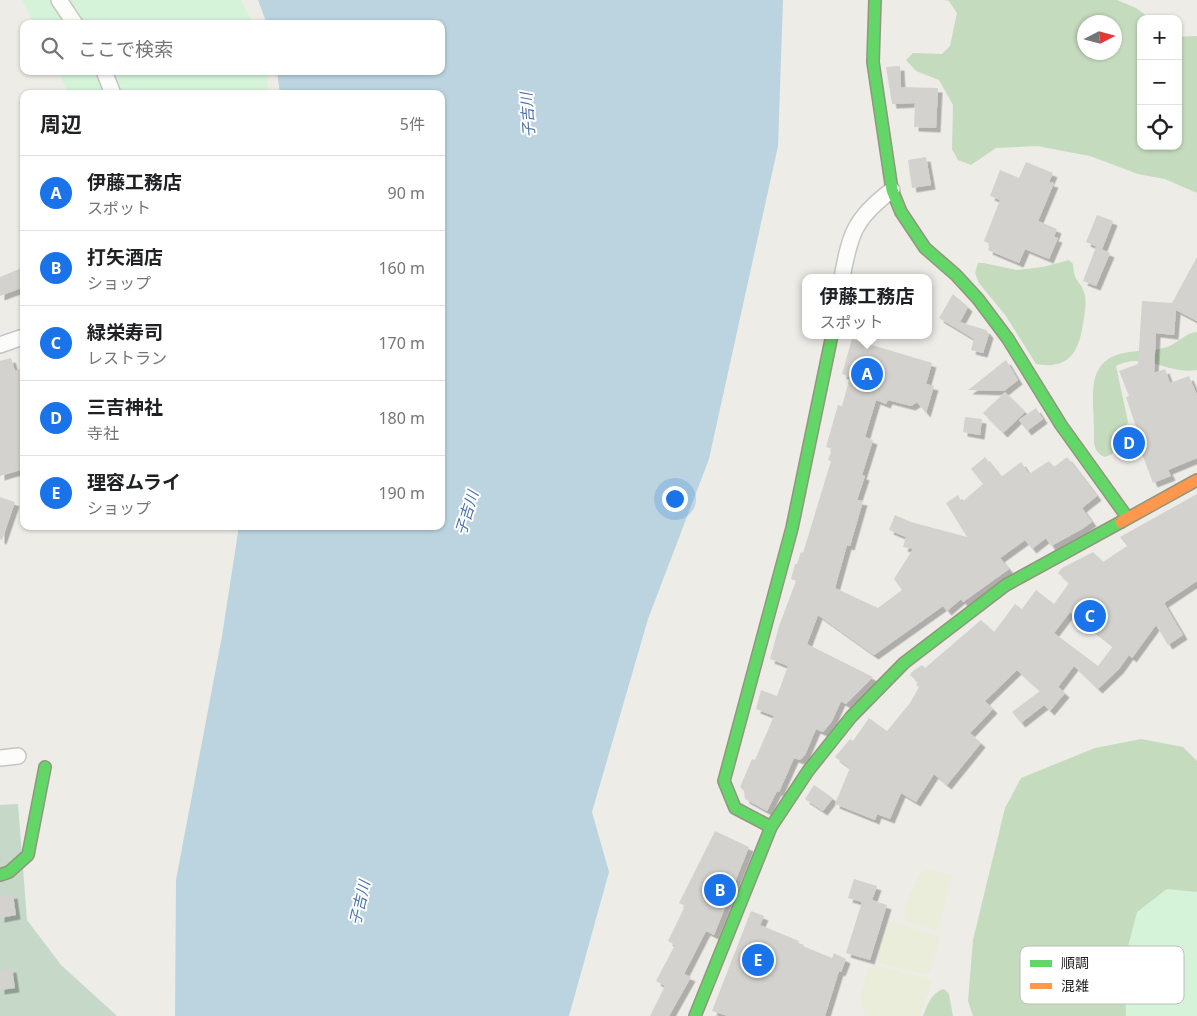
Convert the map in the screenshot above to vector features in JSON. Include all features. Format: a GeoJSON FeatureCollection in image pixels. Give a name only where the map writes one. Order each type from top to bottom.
{"type":"FeatureCollection","features":[{"type":"Feature","properties":{"kind":"street"},"geometry":{"type":"LineString","coordinates":[[59,0],[72,20]]}},
{"type":"Feature","properties":{"kind":"street"},"geometry":{"type":"LineString","coordinates":[[875,0],[873,62],[892,190],[911,229],[924,248],[956,275],[1008,339],[1061,425],[1127,517]]}},
{"type":"Feature","properties":{"kind":"street"},"geometry":{"type":"LineString","coordinates":[[106,75],[111,90]]}},
{"type":"Feature","properties":{"kind":"street"},"geometry":{"type":"LineString","coordinates":[[843,274],[850,242],[857,223],[870,207],[892,190]]}},
{"type":"Feature","properties":{"kind":"street"},"geometry":{"type":"LineString","coordinates":[[0,345],[20,338]]}},
{"type":"Feature","properties":{"kind":"street"},"geometry":{"type":"LineString","coordinates":[[771,826],[735,808],[724,781],[792,528],[831,339]]}},
{"type":"Feature","properties":{"kind":"street"},"geometry":{"type":"LineString","coordinates":[[695,1016],[771,826],[808,771],[851,717],[904,663],[1006,585],[1197,480]]}},
{"type":"Feature","properties":{"kind":"street"},"geometry":{"type":"LineString","coordinates":[[0,758],[18,756]]}},
{"type":"Feature","properties":{"kind":"street"},"geometry":{"type":"LineString","coordinates":[[0,875],[9,872],[28,855],[44,767]]}},
{"type":"Feature","properties":{"kind":"green space"},"geometry":{"type":"Polygon","coordinates":[[[22,0],[241,0],[251,20],[32,20],[22,0]]]}},
{"type":"Feature","properties":{"kind":"green space"},"geometry":{"type":"Polygon","coordinates":[[[945,0],[1117,0],[1136,8],[1146,15],[1137,15],[1137,150],[1182,150],[1182,37],[1197,36],[1197,193],[1165,179],[1138,174],[1090,156],[1037,146],[996,148],[971,165],[958,160],[952,149],[953,105],[939,80],[916,71],[906,60],[913,53],[942,54],[950,46],[957,13],[949,1],[945,0]]]}},
{"type":"Feature","properties":{"kind":"green space"},"geometry":{"type":"Polygon","coordinates":[[[60,75],[267,75],[268,90],[67,90],[60,75]]]}},
{"type":"Feature","properties":{"kind":"green space"},"geometry":{"type":"Polygon","coordinates":[[[1069,260],[1073,264],[1076,278],[1085,295],[1084,315],[1079,342],[1070,357],[1064,361],[1057,364],[1036,364],[1006,316],[979,283],[975,273],[978,263],[1017,270],[1043,267],[1069,260]]]}},
{"type":"Feature","properties":{"kind":"green space"},"geometry":{"type":"Polygon","coordinates":[[[1197,332],[1197,370],[1187,371],[1136,361],[1116,366],[1128,422],[1112,454],[1105,457],[1101,455],[1096,449],[1094,441],[1093,391],[1098,370],[1105,362],[1115,356],[1129,352],[1167,347],[1189,334],[1197,332]]]}},
{"type":"Feature","properties":{"kind":"green space"},"geometry":{"type":"Polygon","coordinates":[[[1141,739],[1183,747],[1197,761],[1197,1016],[973,1016],[968,1001],[973,940],[1005,808],[1021,778],[1095,748],[1141,739]]]}},
{"type":"Feature","properties":{"kind":"green space"},"geometry":{"type":"Polygon","coordinates":[[[18,804],[27,920],[61,965],[117,1016],[0,1016],[0,805],[18,804]]]}},
{"type":"Feature","properties":{"kind":"green space"},"geometry":{"type":"Polygon","coordinates":[[[929,869],[952,876],[938,929],[934,930],[907,922],[904,916],[905,906],[921,872],[929,869]]]}},
{"type":"Feature","properties":{"kind":"green space"},"geometry":{"type":"Polygon","coordinates":[[[1167,889],[1197,892],[1197,1016],[1126,1016],[1126,1004],[1184,1004],[1184,946],[1128,946],[1137,912],[1167,889]]]}},
{"type":"Feature","properties":{"kind":"green space"},"geometry":{"type":"Polygon","coordinates":[[[891,921],[940,937],[929,973],[925,974],[877,963],[888,923],[891,921]]]}},
{"type":"Feature","properties":{"kind":"green space"},"geometry":{"type":"Polygon","coordinates":[[[873,965],[933,979],[920,1016],[866,1016],[860,999],[868,968],[873,965]]]}},
{"type":"Feature","properties":{"kind":"green space"},"geometry":{"type":"Polygon","coordinates":[[[944,989],[949,994],[953,1016],[923,1016],[933,996],[944,989]]]}},
{"type":"Feature","properties":{"kind":"water","name":"子吉川"},"geometry":{"type":"Polygon","coordinates":[[[258,0],[783,0],[778,146],[709,459],[648,619],[592,812],[609,872],[569,1016],[175,1016],[176,880],[222,636],[238,530],[445,530],[445,90],[279,90],[278,75],[445,75],[445,20],[266,20],[258,0]]]}},
{"type":"Feature","properties":{"kind":"building"},"geometry":{"type":"Polygon","coordinates":[[[900,66],[901,87],[938,88],[936,128],[914,127],[915,103],[892,104],[886,67],[900,66]]]}},
{"type":"Feature","properties":{"kind":"building"},"geometry":{"type":"Polygon","coordinates":[[[926,157],[931,185],[912,188],[908,160],[926,157]]]}},
{"type":"Feature","properties":{"kind":"building"},"geometry":{"type":"Polygon","coordinates":[[[1026,162],[1053,173],[1049,182],[1054,183],[1038,221],[1057,229],[1054,237],[1058,238],[1049,259],[1025,249],[1019,263],[988,250],[990,244],[984,241],[1000,200],[990,196],[1000,170],[1019,178],[1026,162]]]}},
{"type":"Feature","properties":{"kind":"building"},"geometry":{"type":"Polygon","coordinates":[[[1097,215],[1113,221],[1102,249],[1086,242],[1097,215]]]}},
{"type":"Feature","properties":{"kind":"building"},"geometry":{"type":"Polygon","coordinates":[[[1096,247],[1110,253],[1096,286],[1083,281],[1096,247]]]}},
{"type":"Feature","properties":{"kind":"building"},"geometry":{"type":"Polygon","coordinates":[[[1197,257],[1197,321],[1176,310],[1174,335],[1156,333],[1154,373],[1165,369],[1170,383],[1189,376],[1197,395],[1197,458],[1168,470],[1171,476],[1153,483],[1141,451],[1126,452],[1126,434],[1138,433],[1126,397],[1129,396],[1119,371],[1138,364],[1142,301],[1172,303],[1197,257]]]}},
{"type":"Feature","properties":{"kind":"building"},"geometry":{"type":"Polygon","coordinates":[[[20,269],[20,288],[0,296],[0,277],[20,269]]]}},
{"type":"Feature","properties":{"kind":"building"},"geometry":{"type":"Polygon","coordinates":[[[953,294],[968,307],[960,322],[986,330],[989,334],[983,353],[971,350],[974,339],[939,318],[953,294]]]}},
{"type":"Feature","properties":{"kind":"building"},"geometry":{"type":"Polygon","coordinates":[[[852,339],[932,363],[926,384],[934,386],[926,413],[917,402],[911,406],[888,400],[886,404],[876,400],[865,437],[873,440],[862,475],[865,476],[857,500],[863,501],[850,546],[847,545],[835,588],[878,608],[902,590],[894,579],[913,549],[903,547],[906,537],[889,530],[895,515],[911,522],[967,537],[946,503],[958,495],[962,502],[983,484],[971,469],[985,457],[1001,477],[1021,462],[1029,474],[1049,461],[1054,467],[1067,457],[1097,496],[1082,508],[1092,522],[1051,546],[1046,538],[1032,549],[1025,540],[1000,558],[1009,569],[963,602],[961,599],[947,611],[943,606],[874,655],[818,615],[807,644],[873,677],[846,704],[841,701],[832,721],[823,732],[816,729],[805,755],[800,760],[794,758],[779,792],[777,791],[767,811],[745,799],[744,791],[740,787],[752,759],[755,760],[774,716],[756,709],[761,690],[777,696],[788,666],[770,659],[779,626],[796,581],[791,579],[795,564],[797,564],[801,552],[803,553],[831,461],[828,460],[832,449],[826,447],[838,405],[842,406],[850,377],[842,374],[852,339]]]}},
{"type":"Feature","properties":{"kind":"building"},"geometry":{"type":"Polygon","coordinates":[[[11,358],[15,371],[20,369],[20,470],[0,476],[0,361],[11,358]]]}},
{"type":"Feature","properties":{"kind":"building"},"geometry":{"type":"Polygon","coordinates":[[[1006,360],[1018,380],[1004,391],[968,390],[1006,360]]]}},
{"type":"Feature","properties":{"kind":"building"},"geometry":{"type":"Polygon","coordinates":[[[1005,392],[1025,412],[1003,433],[983,413],[1005,392]]]}},
{"type":"Feature","properties":{"kind":"building"},"geometry":{"type":"Polygon","coordinates":[[[1036,408],[1043,419],[1027,431],[1019,420],[1036,408]]]}},
{"type":"Feature","properties":{"kind":"building"},"geometry":{"type":"Polygon","coordinates":[[[965,417],[982,419],[980,435],[963,432],[965,417]]]}},
{"type":"Feature","properties":{"kind":"building"},"geometry":{"type":"Polygon","coordinates":[[[1197,494],[1197,581],[1164,603],[1183,635],[1168,645],[1156,625],[1132,658],[1129,655],[1119,669],[1098,689],[1074,666],[1058,687],[1065,693],[1050,711],[1044,705],[1021,723],[1012,712],[1040,691],[1017,670],[985,701],[993,709],[970,733],[981,743],[947,785],[934,774],[916,802],[901,793],[890,819],[877,814],[875,820],[835,804],[850,768],[835,757],[850,739],[853,741],[869,718],[887,731],[910,703],[919,687],[916,685],[918,682],[910,675],[912,672],[922,665],[925,668],[981,620],[994,632],[1015,604],[1022,609],[1036,590],[1054,604],[1069,583],[1058,573],[1062,568],[1093,552],[1103,562],[1127,546],[1120,537],[1197,494]],[[1070,612],[1054,633],[1098,666],[1113,646],[1070,612]]]}},
{"type":"Feature","properties":{"kind":"building"},"geometry":{"type":"Polygon","coordinates":[[[0,497],[15,502],[2,540],[0,539],[0,497]]]}},
{"type":"Feature","properties":{"kind":"building"},"geometry":{"type":"Polygon","coordinates":[[[814,785],[833,798],[823,811],[805,799],[814,785]]]}},
{"type":"Feature","properties":{"kind":"building"},"geometry":{"type":"Polygon","coordinates":[[[715,831],[749,847],[714,935],[706,931],[684,974],[691,977],[669,1016],[650,1016],[665,986],[656,981],[675,945],[668,941],[685,906],[679,903],[715,831]]]}},
{"type":"Feature","properties":{"kind":"building"},"geometry":{"type":"Polygon","coordinates":[[[854,879],[877,886],[872,900],[887,905],[870,960],[846,953],[862,902],[848,898],[854,879]]]}},
{"type":"Feature","properties":{"kind":"building"},"geometry":{"type":"Polygon","coordinates":[[[13,894],[16,915],[0,918],[0,896],[13,894]]]}},
{"type":"Feature","properties":{"kind":"building"},"geometry":{"type":"Polygon","coordinates":[[[751,911],[764,916],[760,925],[799,941],[798,944],[832,958],[834,953],[846,959],[841,972],[839,971],[825,1016],[728,1016],[712,1011],[751,911]]]}},
{"type":"Feature","properties":{"kind":"building"},"geometry":{"type":"Polygon","coordinates":[[[12,968],[15,988],[0,990],[0,970],[12,968]]]}},
{"type":"Feature","properties":{"kind":"traffic: fast"},"geometry":{"type":"LineString","coordinates":[[875,0],[873,62],[892,190],[901,212],[925,248],[956,275],[978,299],[1008,339],[1061,425],[1127,517]]}},
{"type":"Feature","properties":{"kind":"traffic: fast"},"geometry":{"type":"LineString","coordinates":[[771,827],[735,808],[724,781],[792,528],[831,339]]}},
{"type":"Feature","properties":{"kind":"traffic: fast"},"geometry":{"type":"LineString","coordinates":[[695,1016],[771,827],[808,771],[851,717],[904,663],[1006,585],[1121,522]]}},
{"type":"Feature","properties":{"kind":"traffic: fast"},"geometry":{"type":"LineString","coordinates":[[0,875],[9,872],[28,855],[45,767]]}},
{"type":"Feature","properties":{"kind":"traffic: slow"},"geometry":{"type":"LineString","coordinates":[[1121,522],[1197,480]]}},
{"type":"Feature","properties":{"kind":"place","name":"伊藤工務店"},"geometry":{"type":"Point","coordinates":[867,374]}},
{"type":"Feature","properties":{"kind":"place","name":"三吉神社"},"geometry":{"type":"Point","coordinates":[1129,443]}},
{"type":"Feature","properties":{"kind":"place","name":"緑栄寿司"},"geometry":{"type":"Point","coordinates":[1090,616]}},
{"type":"Feature","properties":{"kind":"place","name":"打矢酒店"},"geometry":{"type":"Point","coordinates":[720,890]}},
{"type":"Feature","properties":{"kind":"place","name":"理容ムライ"},"geometry":{"type":"Point","coordinates":[758,960]}}]}
